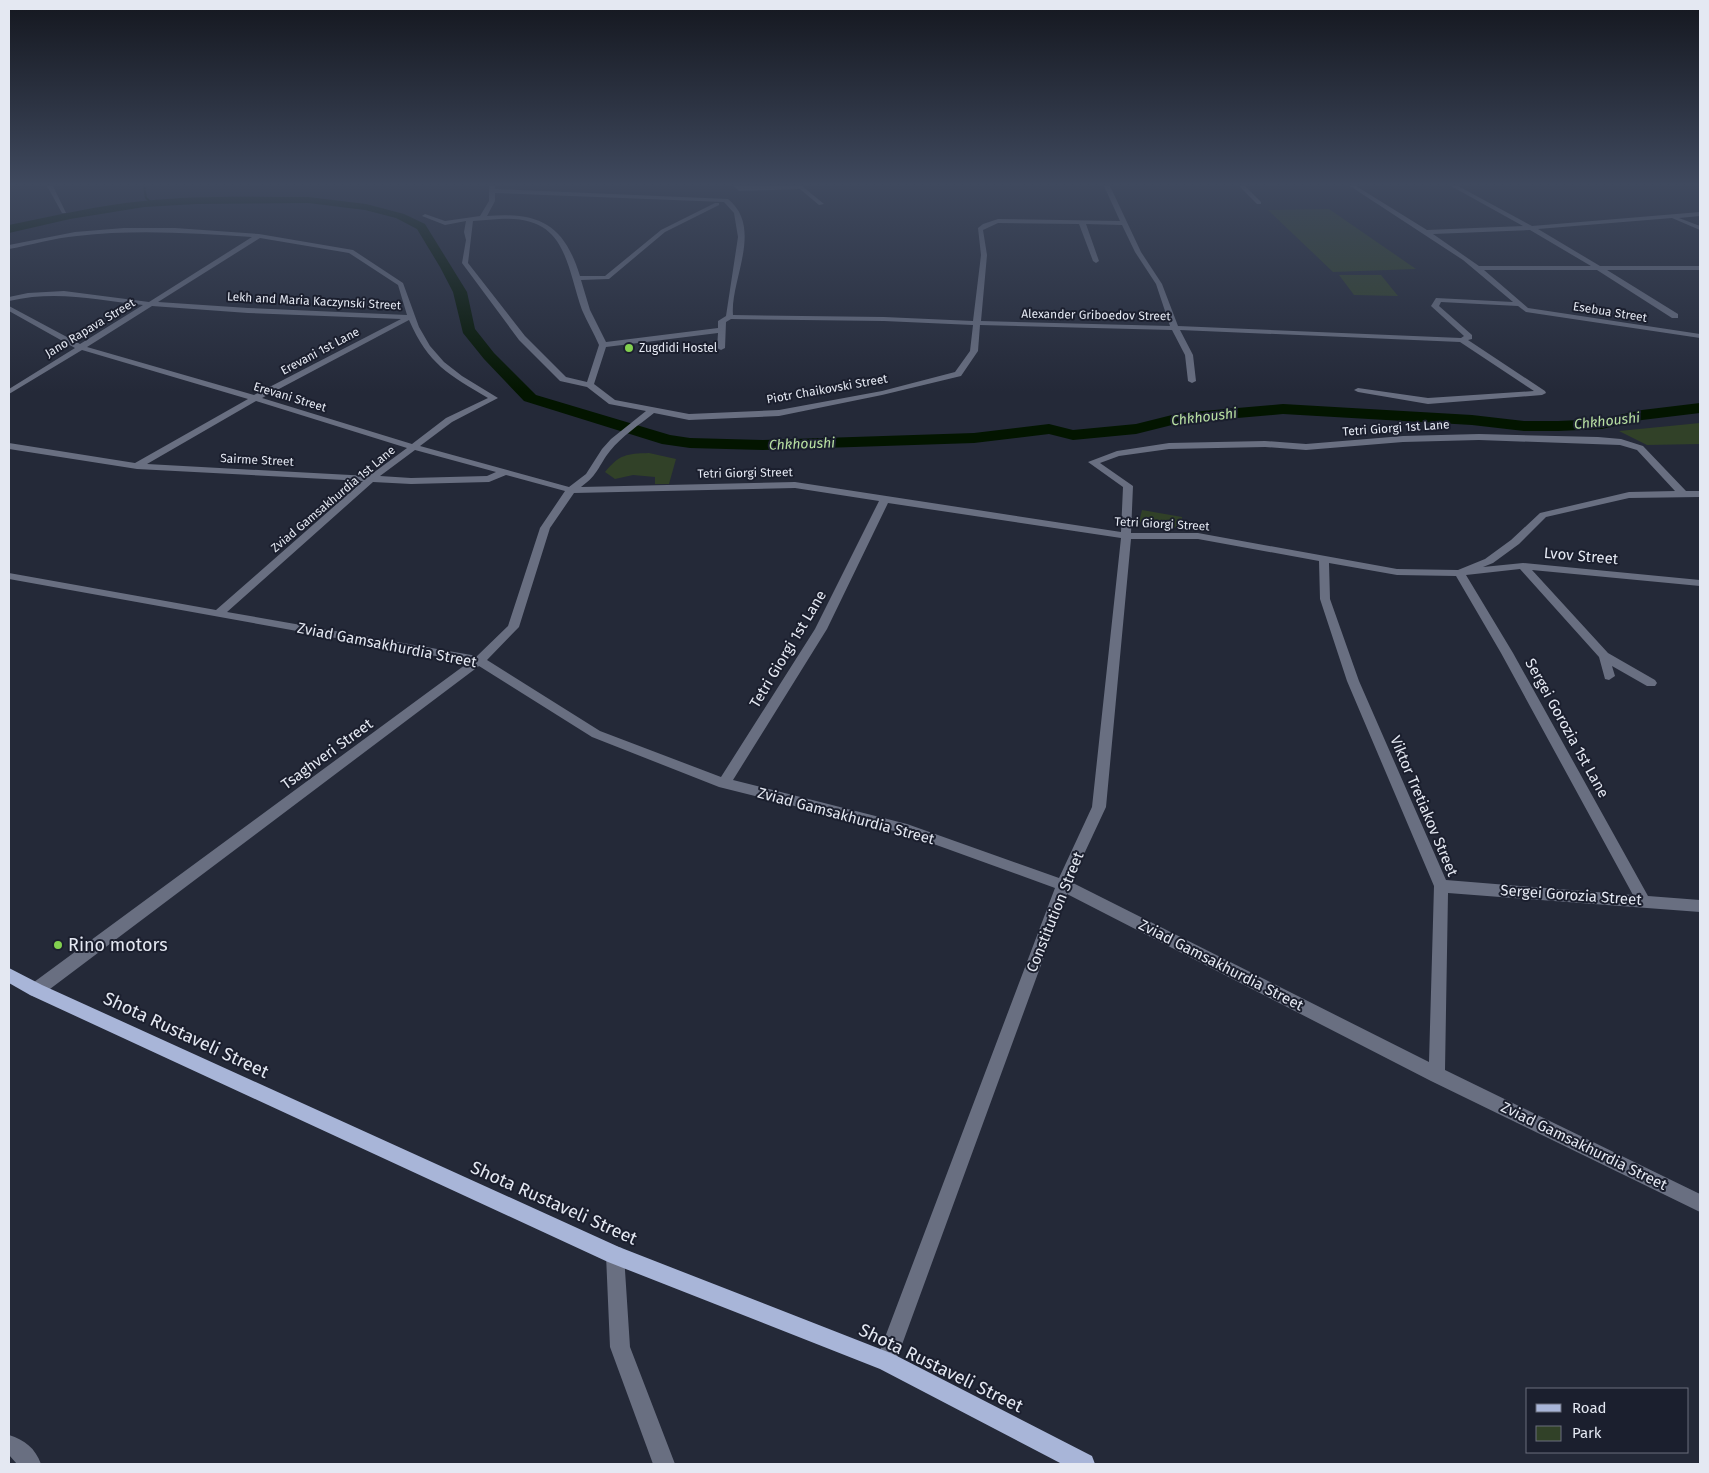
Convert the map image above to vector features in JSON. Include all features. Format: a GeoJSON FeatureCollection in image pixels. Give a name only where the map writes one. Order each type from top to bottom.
{"type":"FeatureCollection","features":[{"type":"Feature","properties":{"kind":"main road","name":"Shota Rustaveli Street"},"geometry":{"type":"LineString","coordinates":[[9,975],[36,990],[615,1255],[886,1361],[1084,1464]]}},
{"type":"Feature","properties":{"kind":"street","name":"Jano Rapava Street"},"geometry":{"type":"LineString","coordinates":[[9,392],[230,255]]}},
{"type":"Feature","properties":{"kind":"street"},"geometry":{"type":"LineString","coordinates":[[357,255],[401,284],[410,317]]}},
{"type":"Feature","properties":{"kind":"street"},"geometry":{"type":"LineString","coordinates":[[466,255],[465,263],[522,338],[563,379],[590,385],[603,345],[586,310],[578,278],[569,255]]}},
{"type":"Feature","properties":{"kind":"street"},"geometry":{"type":"LineString","coordinates":[[578,278],[607,278],[635,255]]}},
{"type":"Feature","properties":{"kind":"street"},"geometry":{"type":"LineString","coordinates":[[721,348],[722,321],[730,317],[729,312],[738,255]]}},
{"type":"Feature","properties":{"kind":"street","name":"Piotr Chaikovski Street"},"geometry":{"type":"LineString","coordinates":[[590,385],[612,402],[689,417],[779,413],[882,393],[958,374],[974,351],[984,255]]}},
{"type":"Feature","properties":{"kind":"street"},"geometry":{"type":"LineString","coordinates":[[1094,255],[1096,261]]}},
{"type":"Feature","properties":{"kind":"street"},"geometry":{"type":"LineString","coordinates":[[1140,255],[1159,284],[1174,328],[1189,355],[1192,381]]}},
{"type":"Feature","properties":{"kind":"street","name":"Esebua Street"},"geometry":{"type":"LineString","coordinates":[[1457,255],[1505,290],[1526,310],[1700,336]]}},
{"type":"Feature","properties":{"kind":"street"},"geometry":{"type":"LineString","coordinates":[[1579,255],[1675,316]]}},
{"type":"Feature","properties":{"kind":"street"},"geometry":{"type":"LineString","coordinates":[[1475,268],[1700,268]]}},
{"type":"Feature","properties":{"kind":"street","name":"Lekh and Maria Kaczynski Street"},"geometry":{"type":"LineString","coordinates":[[9,299],[62,292],[150,304],[410,317]]}},
{"type":"Feature","properties":{"kind":"street","name":"Esebua Street"},"geometry":{"type":"LineString","coordinates":[[1462,340],[1469,337],[1435,306],[1439,300],[1519,304]]}},
{"type":"Feature","properties":{"kind":"street","name":"Erevani Street"},"geometry":{"type":"LineString","coordinates":[[9,308],[79,347],[146,365],[414,447],[571,490]]}},
{"type":"Feature","properties":{"kind":"street","name":"Zviad Gamsakhurdia 1st Lane"},"geometry":{"type":"LineString","coordinates":[[219,613],[372,478],[449,420],[494,398],[442,366],[428,349],[410,317]]}},
{"type":"Feature","properties":{"kind":"street","name":"Erevani 1st Lane"},"geometry":{"type":"LineString","coordinates":[[137,466],[254,399],[410,317]]}},
{"type":"Feature","properties":{"kind":"street","name":"Alexander Griboedov Street"},"geometry":{"type":"LineString","coordinates":[[730,317],[884,319],[1174,328],[1462,340]]}},
{"type":"Feature","properties":{"kind":"street"},"geometry":{"type":"LineString","coordinates":[[603,345],[721,330]]}},
{"type":"Feature","properties":{"kind":"street"},"geometry":{"type":"LineString","coordinates":[[1358,390],[1428,401],[1542,393],[1462,340]]}},
{"type":"Feature","properties":{"kind":"street","name":"Tsaghveri Street"},"geometry":{"type":"LineString","coordinates":[[36,990],[468,670],[513,627],[546,528],[571,490],[590,476],[605,451],[614,441],[651,411]]}},
{"type":"Feature","properties":{"kind":"street","name":"Tetri Giorgi 1st Lane"},"geometry":{"type":"LineString","coordinates":[[1092,462],[1117,454],[1169,446],[1265,444],[1315,446],[1403,439],[1478,437],[1598,440],[1621,442],[1640,448],[1682,493]]}},
{"type":"Feature","properties":{"kind":"street","name":"Sairme Street"},"geometry":{"type":"LineString","coordinates":[[9,446],[137,466],[411,480],[489,479],[505,472]]}},
{"type":"Feature","properties":{"kind":"street","name":"Constitution Street"},"geometry":{"type":"LineString","coordinates":[[886,1361],[1064,885],[1099,807],[1126,536],[1128,486],[1092,462]]}},
{"type":"Feature","properties":{"kind":"street","name":"Tetri Giorgi Street"},"geometry":{"type":"LineString","coordinates":[[571,490],[795,485],[1126,536],[1198,536],[1397,572],[1459,573],[1489,561],[1514,542],[1542,515],[1629,495],[1700,494]]}},
{"type":"Feature","properties":{"kind":"street","name":"Tetri Giorgi 1st Lane"},"geometry":{"type":"LineString","coordinates":[[724,783],[821,629],[885,499]]}},
{"type":"Feature","properties":{"kind":"street","name":"Viktor Tretiakov Street"},"geometry":{"type":"LineString","coordinates":[[1324,560],[1326,599],[1353,681],[1441,886],[1437,1075]]}},
{"type":"Feature","properties":{"kind":"street"},"geometry":{"type":"LineString","coordinates":[[1523,566],[1604,656],[1651,683]]}},
{"type":"Feature","properties":{"kind":"street","name":"Lvov Street"},"geometry":{"type":"LineString","coordinates":[[1459,573],[1523,566],[1700,583]]}},
{"type":"Feature","properties":{"kind":"street","name":"Sergei Gorozia 1st Lane"},"geometry":{"type":"LineString","coordinates":[[1459,573],[1507,653],[1643,900]]}},
{"type":"Feature","properties":{"kind":"street","name":"Zviad Gamsakhurdia Street"},"geometry":{"type":"LineString","coordinates":[[9,576],[478,660],[596,734],[724,783],[907,829],[1064,885],[1437,1075],[1700,1203]]}},
{"type":"Feature","properties":{"kind":"street"},"geometry":{"type":"LineString","coordinates":[[1604,656],[1609,676]]}},
{"type":"Feature","properties":{"kind":"street","name":"Sergei Gorozia Street"},"geometry":{"type":"LineString","coordinates":[[1441,886],[1643,900],[1700,906]]}},
{"type":"Feature","properties":{"kind":"street"},"geometry":{"type":"LineString","coordinates":[[615,1255],[620,1347],[664,1464]]}},
{"type":"Feature","properties":{"kind":"street"},"geometry":{"type":"LineString","coordinates":[[9,1444],[19,1449],[30,1464]]}},
{"type":"Feature","properties":{"kind":"green space"},"geometry":{"type":"Polygon","coordinates":[[[1315,255],[1395,255],[1416,269],[1333,272],[1315,255]]]}},
{"type":"Feature","properties":{"kind":"green space"},"geometry":{"type":"Polygon","coordinates":[[[1339,275],[1381,275],[1398,296],[1354,295],[1339,275]]]}},
{"type":"Feature","properties":{"kind":"green space"},"geometry":{"type":"Polygon","coordinates":[[[1700,423],[1700,444],[1647,445],[1619,431],[1700,423]]]}},
{"type":"Feature","properties":{"kind":"green space"},"geometry":{"type":"Polygon","coordinates":[[[649,453],[676,459],[669,484],[655,484],[655,477],[633,475],[615,479],[605,472],[619,458],[649,453]]]}},
{"type":"Feature","properties":{"kind":"green space"},"geometry":{"type":"Polygon","coordinates":[[[1142,510],[1182,517],[1181,529],[1139,522],[1142,510]]]}},
{"type":"Feature","properties":{"kind":"waterway","name":"Chkhoushi"},"geometry":{"type":"LineString","coordinates":[[438,255],[460,292],[468,330],[489,356],[530,398],[668,440],[690,443],[763,445],[974,438],[1049,429],[1073,435],[1136,429],[1180,418],[1283,409],[1472,420],[1524,426],[1558,426],[1602,424],[1642,415],[1700,408]]}},
{"type":"Feature","properties":{"kind":"place","name":"Zugdidi Hostel"},"geometry":{"type":"Point","coordinates":[629,348]}},
{"type":"Feature","properties":{"kind":"place","name":"Rino motors"},"geometry":{"type":"Point","coordinates":[58,945]}}]}
